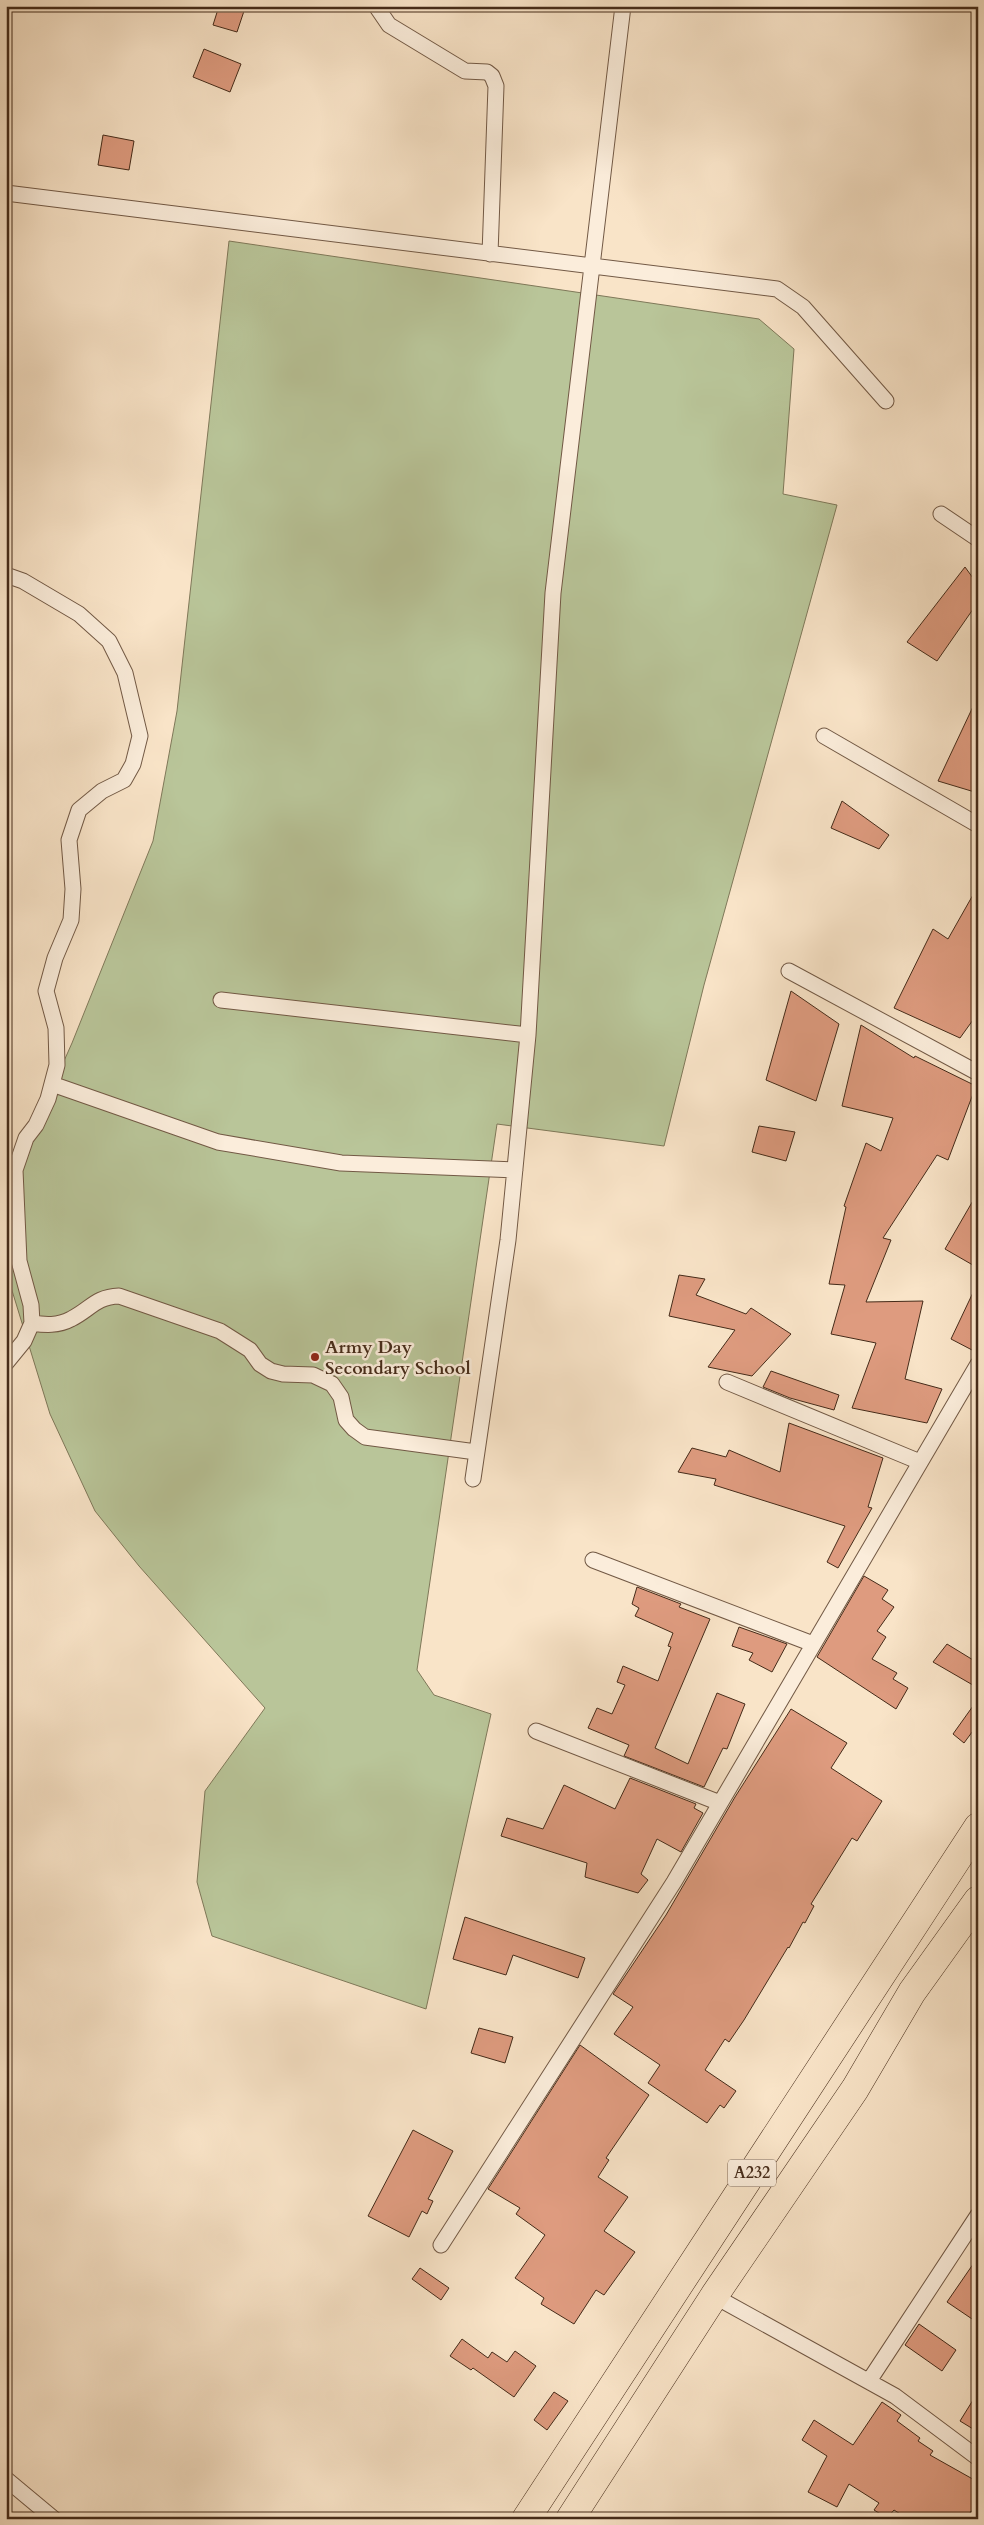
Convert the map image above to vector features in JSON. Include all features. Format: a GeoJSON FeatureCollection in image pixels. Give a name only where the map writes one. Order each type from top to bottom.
{"type":"FeatureCollection","features":[{"type":"Feature","properties":{"kind":"highway","name":"A232"},"geometry":{"type":"LineString","coordinates":[[526,2519],[978,1827]]}},
{"type":"Feature","properties":{"kind":"highway","name":"A232"},"geometry":{"type":"LineString","coordinates":[[570,2519],[714,2296],[855,2089],[912,1992],[978,1900]]}},
{"type":"Feature","properties":{"kind":"street"},"geometry":{"type":"LineString","coordinates":[[376,6],[389,25],[465,71],[487,72],[492,76],[496,86],[490,254]]}},
{"type":"Feature","properties":{"kind":"street"},"geometry":{"type":"LineString","coordinates":[[472,1479],[508,1240],[528,1035],[553,592],[623,6]]}},
{"type":"Feature","properties":{"kind":"street"},"geometry":{"type":"LineString","coordinates":[[6,194],[777,290],[803,307],[886,401]]}},
{"type":"Feature","properties":{"kind":"street"},"geometry":{"type":"LineString","coordinates":[[941,514],[978,539]]}},
{"type":"Feature","properties":{"kind":"street"},"geometry":{"type":"LineString","coordinates":[[6,575],[22,581],[79,614],[109,641],[125,673],[140,736],[133,764],[124,780],[102,791],[79,810],[69,840],[73,889],[72,920],[52,966],[46,991],[58,1040],[57,1065],[52,1084],[36,1125],[26,1138],[19,1153],[15,1170],[19,1261],[31,1306],[32,1324],[24,1341],[6,1363]]}},
{"type":"Feature","properties":{"kind":"street"},"geometry":{"type":"LineString","coordinates":[[824,736],[978,825]]}},
{"type":"Feature","properties":{"kind":"street"},"geometry":{"type":"LineString","coordinates":[[789,971],[978,1073]]}},
{"type":"Feature","properties":{"kind":"street"},"geometry":{"type":"LineString","coordinates":[[221,1000],[528,1035]]}},
{"type":"Feature","properties":{"kind":"street"},"geometry":{"type":"LineString","coordinates":[[52,1084],[218,1142],[341,1163],[515,1170]]}},
{"type":"Feature","properties":{"kind":"street"},"geometry":{"type":"LineString","coordinates":[[32,1324],[50,1325],[69,1320],[104,1297],[119,1296],[220,1331],[250,1350],[260,1364],[271,1370],[283,1374],[313,1375],[332,1384],[341,1397],[346,1420],[365,1437],[476,1452]]}},
{"type":"Feature","properties":{"kind":"street"},"geometry":{"type":"LineString","coordinates":[[441,2245],[674,1882],[978,1364]]}},
{"type":"Feature","properties":{"kind":"street"},"geometry":{"type":"LineString","coordinates":[[727,1382],[920,1462]]}},
{"type":"Feature","properties":{"kind":"street"},"geometry":{"type":"LineString","coordinates":[[593,1560],[813,1644]]}},
{"type":"Feature","properties":{"kind":"street"},"geometry":{"type":"LineString","coordinates":[[536,1731],[720,1803]]}},
{"type":"Feature","properties":{"kind":"street"},"geometry":{"type":"LineString","coordinates":[[868,2381],[978,2215]]}},
{"type":"Feature","properties":{"kind":"street"},"geometry":{"type":"LineString","coordinates":[[714,2296],[895,2396],[978,2458]]}},
{"type":"Feature","properties":{"kind":"street"},"geometry":{"type":"LineString","coordinates":[[6,2479],[54,2519]]}},
{"type":"Feature","properties":{"kind":"green space"},"geometry":{"type":"Polygon","coordinates":[[[229,241],[759,319],[794,349],[783,494],[837,505],[704,985],[664,1146],[497,1124],[417,1670],[434,1695],[491,1714],[426,2009],[212,1936],[197,1882],[205,1791],[265,1708],[139,1566],[95,1511],[50,1414],[6,1271],[6,1191],[72,1043],[153,841],[177,711],[229,241]]]}},
{"type":"Feature","properties":{"kind":"building"},"geometry":{"type":"Polygon","coordinates":[[[219,6],[230,6],[244,11],[237,32],[213,25],[219,6]]]}},
{"type":"Feature","properties":{"kind":"building"},"geometry":{"type":"Polygon","coordinates":[[[204,49],[241,64],[230,92],[193,77],[204,49]]]}},
{"type":"Feature","properties":{"kind":"building"},"geometry":{"type":"Polygon","coordinates":[[[103,135],[134,141],[129,170],[98,165],[103,135]]]}},
{"type":"Feature","properties":{"kind":"building"},"geometry":{"type":"Polygon","coordinates":[[[965,567],[978,585],[978,602],[937,661],[907,642],[965,567]]]}},
{"type":"Feature","properties":{"kind":"building"},"geometry":{"type":"Polygon","coordinates":[[[978,696],[978,793],[938,781],[978,696]]]}},
{"type":"Feature","properties":{"kind":"building"},"geometry":{"type":"Polygon","coordinates":[[[842,801],[889,835],[879,849],[831,828],[842,801]]]}},
{"type":"Feature","properties":{"kind":"building"},"geometry":{"type":"Polygon","coordinates":[[[978,886],[978,1013],[960,1038],[894,1008],[933,929],[948,939],[978,886]]]}},
{"type":"Feature","properties":{"kind":"building"},"geometry":{"type":"Polygon","coordinates":[[[791,991],[839,1024],[816,1101],[766,1080],[791,991]]]}},
{"type":"Feature","properties":{"kind":"building"},"geometry":{"type":"Polygon","coordinates":[[[861,1025],[914,1058],[915,1056],[976,1086],[948,1160],[937,1155],[883,1238],[891,1240],[866,1302],[923,1301],[905,1379],[942,1389],[927,1423],[852,1408],[876,1343],[831,1334],[845,1285],[829,1284],[846,1207],[844,1206],[866,1143],[881,1151],[893,1118],[842,1106],[861,1025]]]}},
{"type":"Feature","properties":{"kind":"building"},"geometry":{"type":"Polygon","coordinates":[[[759,1126],[795,1132],[786,1161],[752,1152],[759,1126]]]}},
{"type":"Feature","properties":{"kind":"building"},"geometry":{"type":"Polygon","coordinates":[[[978,1192],[978,1268],[945,1249],[978,1192]]]}},
{"type":"Feature","properties":{"kind":"building"},"geometry":{"type":"Polygon","coordinates":[[[679,1275],[705,1279],[696,1295],[746,1314],[751,1308],[791,1334],[752,1376],[708,1367],[735,1330],[669,1316],[679,1275]]]}},
{"type":"Feature","properties":{"kind":"building"},"geometry":{"type":"Polygon","coordinates":[[[978,1282],[978,1340],[974,1351],[951,1339],[978,1282]]]}},
{"type":"Feature","properties":{"kind":"building"},"geometry":{"type":"Polygon","coordinates":[[[771,1371],[839,1395],[834,1410],[790,1398],[763,1387],[771,1371]]]}},
{"type":"Feature","properties":{"kind":"building"},"geometry":{"type":"Polygon","coordinates":[[[789,1423],[883,1458],[868,1507],[872,1508],[838,1568],[827,1562],[845,1526],[714,1485],[716,1479],[678,1472],[692,1448],[726,1457],[729,1450],[780,1472],[789,1423]]]}},
{"type":"Feature","properties":{"kind":"building"},"geometry":{"type":"Polygon","coordinates":[[[864,1576],[888,1590],[882,1599],[894,1607],[877,1631],[886,1637],[872,1659],[897,1673],[893,1679],[908,1688],[896,1709],[817,1657],[864,1576]]]}},
{"type":"Feature","properties":{"kind":"building"},"geometry":{"type":"Polygon","coordinates":[[[637,1587],[681,1604],[679,1607],[710,1619],[655,1748],[688,1764],[717,1693],[745,1704],[727,1749],[723,1748],[704,1787],[624,1756],[629,1745],[588,1728],[597,1708],[612,1714],[625,1685],[617,1682],[623,1666],[658,1681],[671,1647],[668,1646],[673,1633],[635,1616],[639,1608],[632,1604],[637,1587]]]}},
{"type":"Feature","properties":{"kind":"building"},"geometry":{"type":"Polygon","coordinates":[[[739,1627],[787,1644],[772,1672],[749,1660],[753,1653],[732,1646],[739,1627]]]}},
{"type":"Feature","properties":{"kind":"building"},"geometry":{"type":"Polygon","coordinates":[[[947,1644],[978,1663],[978,1688],[933,1662],[947,1644]]]}},
{"type":"Feature","properties":{"kind":"building"},"geometry":{"type":"Polygon","coordinates":[[[978,1699],[978,1724],[964,1743],[953,1734],[978,1699]]]}},
{"type":"Feature","properties":{"kind":"building"},"geometry":{"type":"Polygon","coordinates":[[[791,1709],[847,1743],[831,1768],[882,1801],[857,1841],[852,1838],[811,1904],[814,1906],[805,1923],[803,1922],[744,2020],[729,2042],[725,2039],[705,2070],[736,2091],[724,2108],[720,2105],[707,2123],[648,2083],[660,2065],[614,2034],[633,2007],[613,1994],[666,1915],[735,1797],[791,1709]]]}},
{"type":"Feature","properties":{"kind":"building"},"geometry":{"type":"Polygon","coordinates":[[[630,1778],[696,1804],[694,1808],[703,1813],[681,1852],[657,1839],[641,1874],[648,1880],[638,1893],[585,1877],[587,1863],[501,1836],[507,1818],[543,1829],[564,1785],[615,1809],[630,1778]]]}},
{"type":"Feature","properties":{"kind":"building"},"geometry":{"type":"Polygon","coordinates":[[[465,1917],[585,1958],[578,1978],[513,1955],[506,1975],[453,1959],[465,1917]]]}},
{"type":"Feature","properties":{"kind":"building"},"geometry":{"type":"Polygon","coordinates":[[[479,2028],[513,2037],[505,2063],[471,2053],[479,2028]]]}},
{"type":"Feature","properties":{"kind":"building"},"geometry":{"type":"Polygon","coordinates":[[[580,2045],[649,2095],[606,2158],[609,2160],[598,2177],[628,2197],[604,2231],[635,2252],[604,2295],[596,2290],[574,2324],[541,2304],[544,2298],[515,2278],[545,2235],[516,2214],[520,2208],[488,2189],[580,2045]]]}},
{"type":"Feature","properties":{"kind":"building"},"geometry":{"type":"Polygon","coordinates":[[[413,2130],[453,2151],[428,2199],[433,2201],[427,2214],[422,2211],[409,2237],[368,2216],[413,2130]]]}},
{"type":"Feature","properties":{"kind":"building"},"geometry":{"type":"Polygon","coordinates":[[[978,2257],[978,2323],[947,2302],[978,2257]]]}},
{"type":"Feature","properties":{"kind":"building"},"geometry":{"type":"Polygon","coordinates":[[[420,2268],[449,2288],[441,2300],[412,2279],[420,2268]]]}},
{"type":"Feature","properties":{"kind":"building"},"geometry":{"type":"Polygon","coordinates":[[[919,2324],[956,2350],[942,2371],[905,2345],[919,2324]]]}},
{"type":"Feature","properties":{"kind":"building"},"geometry":{"type":"Polygon","coordinates":[[[462,2339],[488,2358],[492,2352],[507,2362],[515,2351],[536,2366],[514,2397],[473,2368],[471,2370],[450,2356],[462,2339]]]}},
{"type":"Feature","properties":{"kind":"building"},"geometry":{"type":"Polygon","coordinates":[[[554,2392],[568,2401],[547,2430],[534,2420],[554,2392]]]}},
{"type":"Feature","properties":{"kind":"building"},"geometry":{"type":"Polygon","coordinates":[[[978,2392],[978,2432],[960,2421],[978,2392]]]}},
{"type":"Feature","properties":{"kind":"building"},"geometry":{"type":"Polygon","coordinates":[[[882,2402],[901,2415],[897,2421],[920,2438],[918,2441],[933,2451],[930,2455],[978,2482],[978,2514],[971,2511],[967,2519],[908,2519],[894,2510],[887,2518],[874,2510],[879,2503],[849,2484],[837,2507],[808,2492],[827,2456],[802,2440],[814,2420],[853,2445],[882,2402]]]}},
{"type":"Feature","properties":{"kind":"place","name":"Army Day Secondary School"},"geometry":{"type":"Point","coordinates":[315,1357]}}]}
